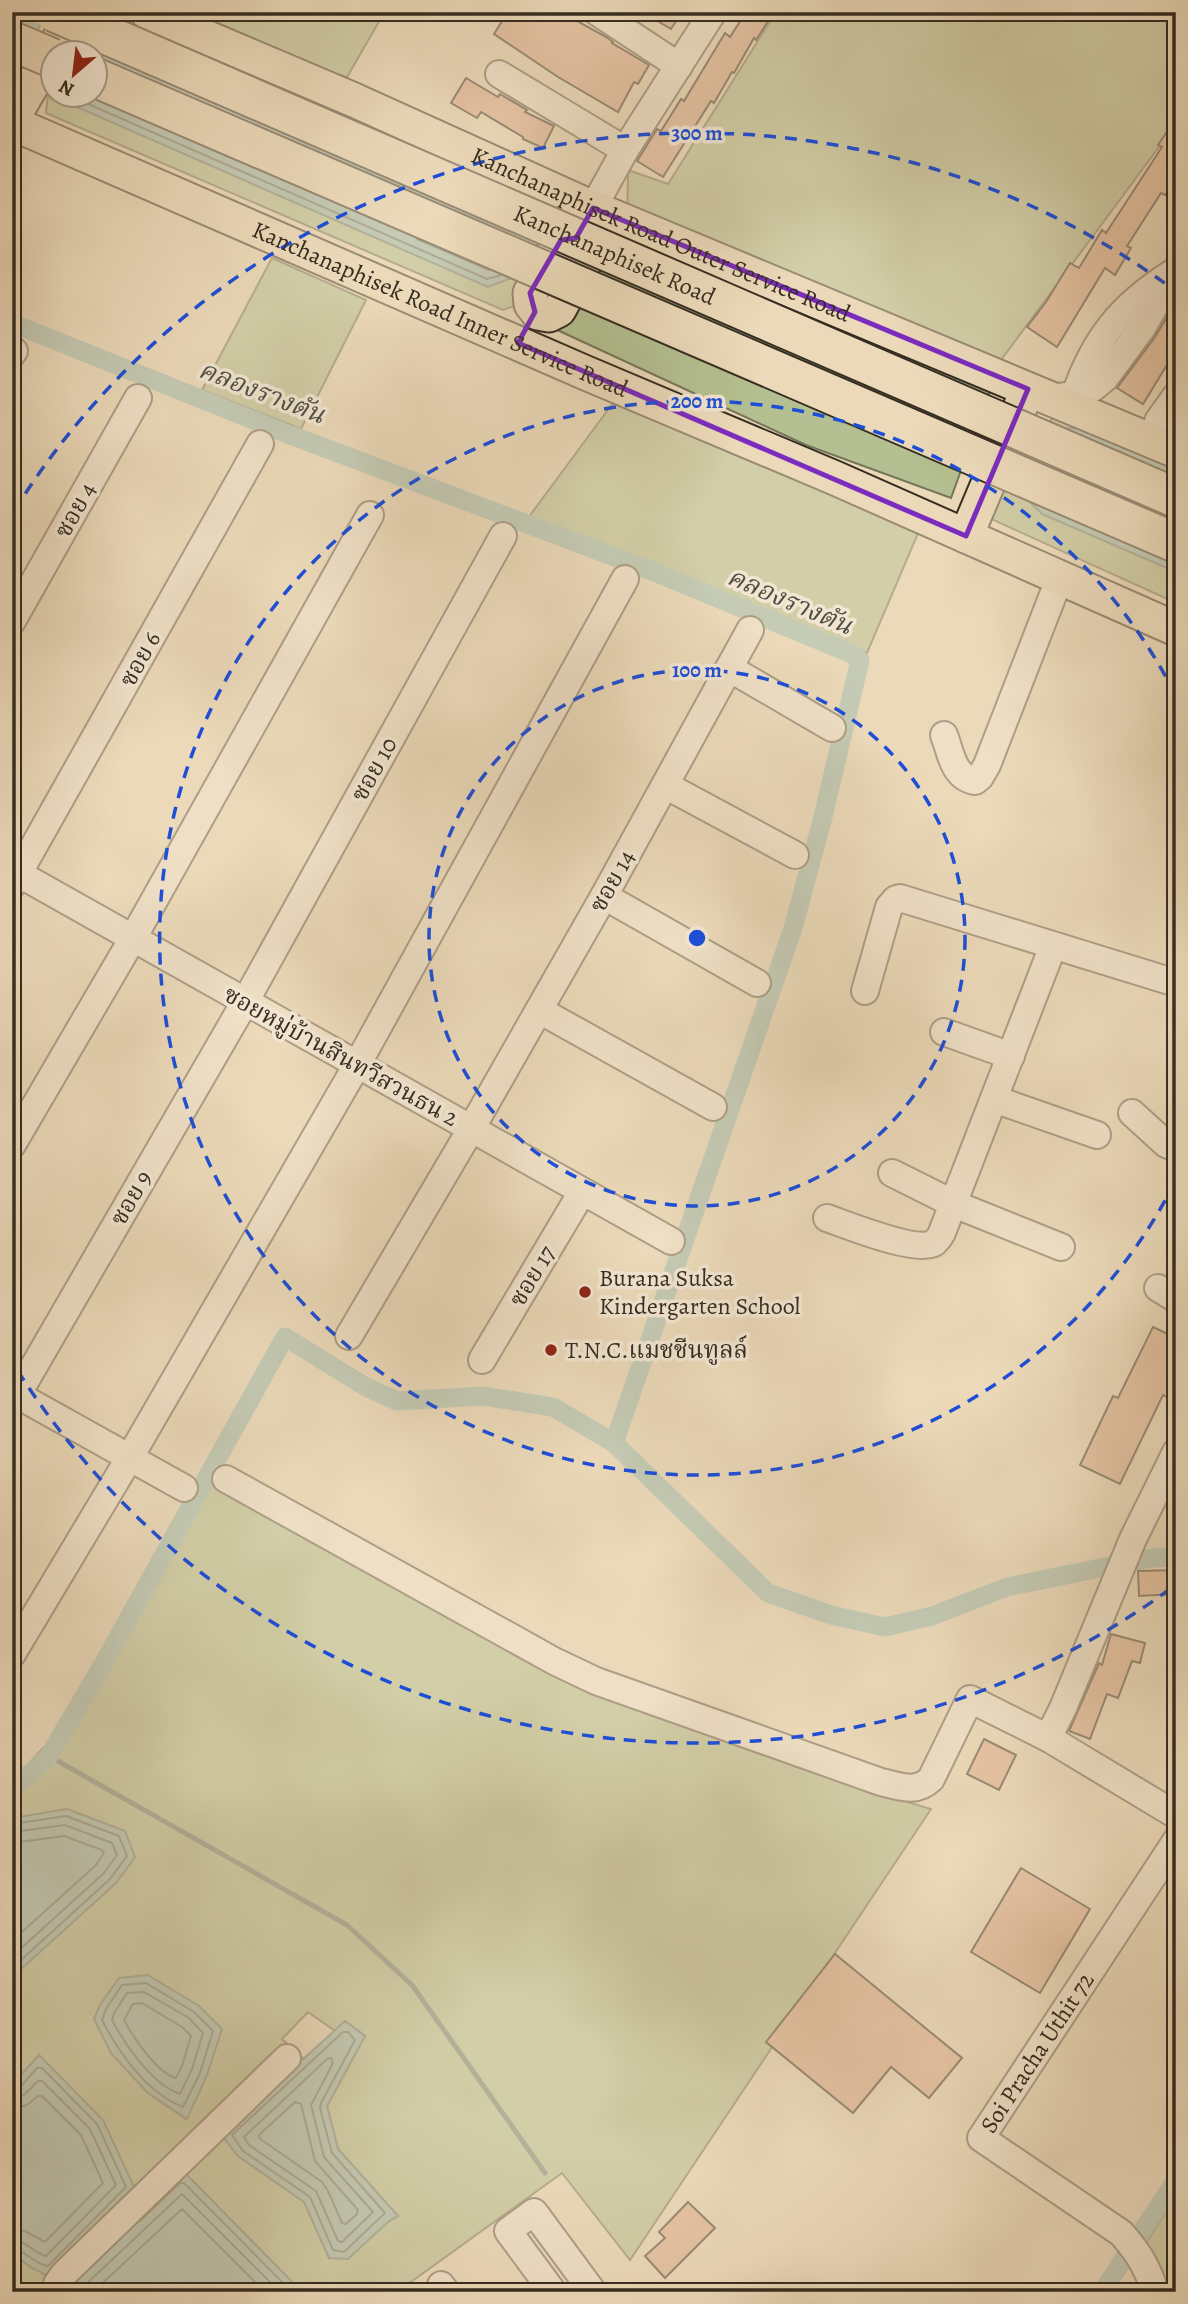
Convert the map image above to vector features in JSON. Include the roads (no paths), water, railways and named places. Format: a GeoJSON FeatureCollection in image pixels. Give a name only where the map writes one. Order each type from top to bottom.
{"type":"FeatureCollection","features":[{"type":"Feature","properties":{"kind":"highway","name":"Kanchanaphisek Road"},"geometry":{"type":"LineString","coordinates":[[54,12],[1176,498]]}},
{"type":"Feature","properties":{"kind":"highway"},"geometry":{"type":"LineString","coordinates":[[12,41],[38,52]]}},
{"type":"Feature","properties":{"kind":"highway","name":"Kanchanaphisek Road"},"geometry":{"type":"LineString","coordinates":[[108,83],[1176,543]]}},
{"type":"Feature","properties":{"kind":"main road"},"geometry":{"type":"LineString","coordinates":[[12,121],[75,12]]}},
{"type":"Feature","properties":{"kind":"main road","name":"Kanchanaphisek Road Outer Service Road"},"geometry":{"type":"LineString","coordinates":[[147,12],[354,100],[586,221],[1051,394],[1176,451]]}},
{"type":"Feature","properties":{"kind":"main road","name":"Kanchanaphisek Road Inner Service Road"},"geometry":{"type":"LineString","coordinates":[[12,121],[1176,629]]}},
{"type":"Feature","properties":{"kind":"main road"},"geometry":{"type":"LineString","coordinates":[[518,343],[536,311],[531,304],[530,293],[561,240],[586,221]]}},
{"type":"Feature","properties":{"kind":"main road"},"geometry":{"type":"LineString","coordinates":[[966,536],[1051,394]]}},
{"type":"Feature","properties":{"kind":"street"},"geometry":{"type":"LineString","coordinates":[[597,12],[680,66]]}},
{"type":"Feature","properties":{"kind":"street"},"geometry":{"type":"LineString","coordinates":[[586,221],[625,150],[713,12]]}},
{"type":"Feature","properties":{"kind":"street"},"geometry":{"type":"LineString","coordinates":[[499,74],[625,150]]}},
{"type":"Feature","properties":{"kind":"street"},"geometry":{"type":"LineString","coordinates":[[1051,394],[1087,363],[1115,320],[1142,293],[1175,271]]}},
{"type":"Feature","properties":{"kind":"street"},"geometry":{"type":"LineString","coordinates":[[1158,421],[1176,396]]}},
{"type":"Feature","properties":{"kind":"street","name":"ซอย 4"},"geometry":{"type":"LineString","coordinates":[[12,621],[138,398]]}},
{"type":"Feature","properties":{"kind":"street","name":"ซอย 6"},"geometry":{"type":"LineString","coordinates":[[14,876],[260,444]]}},
{"type":"Feature","properties":{"kind":"street"},"geometry":{"type":"LineString","coordinates":[[12,1145],[133,937],[370,515]]}},
{"type":"Feature","properties":{"kind":"street","name":"ซอย 10"},"geometry":{"type":"LineString","coordinates":[[245,1002],[503,536]]}},
{"type":"Feature","properties":{"kind":"street"},"geometry":{"type":"LineString","coordinates":[[944,736],[957,771],[969,780],[980,777],[1060,577]]}},
{"type":"Feature","properties":{"kind":"street"},"geometry":{"type":"LineString","coordinates":[[12,1654],[130,1457],[357,1065],[625,579]]}},
{"type":"Feature","properties":{"kind":"street","name":"ซอย 14"},"geometry":{"type":"LineString","coordinates":[[349,1336],[604,896],[750,630]]}},
{"type":"Feature","properties":{"kind":"street"},"geometry":{"type":"LineString","coordinates":[[729,668],[832,728]]}},
{"type":"Feature","properties":{"kind":"street"},"geometry":{"type":"LineString","coordinates":[[665,785],[795,855]]}},
{"type":"Feature","properties":{"kind":"street","name":"ซอยหมู่บ้านสินทวีสวนธน 2"},"geometry":{"type":"LineString","coordinates":[[14,876],[133,937],[671,1241]]}},
{"type":"Feature","properties":{"kind":"street"},"geometry":{"type":"LineString","coordinates":[[604,896],[757,983]]}},
{"type":"Feature","properties":{"kind":"street"},"geometry":{"type":"LineString","coordinates":[[865,990],[889,907],[896,899],[908,900],[1176,983]]}},
{"type":"Feature","properties":{"kind":"street"},"geometry":{"type":"LineString","coordinates":[[827,1218],[905,1243],[934,1243],[941,1235],[1053,946]]}},
{"type":"Feature","properties":{"kind":"street","name":"ซอย 9"},"geometry":{"type":"LineString","coordinates":[[14,1397],[245,1002]]}},
{"type":"Feature","properties":{"kind":"street"},"geometry":{"type":"LineString","coordinates":[[539,1010],[713,1107]]}},
{"type":"Feature","properties":{"kind":"street"},"geometry":{"type":"LineString","coordinates":[[944,1032],[1011,1056]]}},
{"type":"Feature","properties":{"kind":"street"},"geometry":{"type":"LineString","coordinates":[[994,1099],[1097,1135]]}},
{"type":"Feature","properties":{"kind":"street"},"geometry":{"type":"LineString","coordinates":[[1132,1113],[1166,1144],[1176,1148]]}},
{"type":"Feature","properties":{"kind":"street"},"geometry":{"type":"LineString","coordinates":[[892,1173],[954,1204],[1061,1247]]}},
{"type":"Feature","properties":{"kind":"street","name":"ซอย 17"},"geometry":{"type":"LineString","coordinates":[[482,1360],[583,1192]]}},
{"type":"Feature","properties":{"kind":"street"},"geometry":{"type":"LineString","coordinates":[[14,1397],[184,1488]]}},
{"type":"Feature","properties":{"kind":"street"},"geometry":{"type":"LineString","coordinates":[[1048,1738],[1133,1539],[1176,1452]]}},
{"type":"Feature","properties":{"kind":"street"},"geometry":{"type":"LineString","coordinates":[[226,1479],[554,1661],[596,1681],[881,1782],[913,1790],[931,1779],[970,1699],[1048,1738],[1176,1815]]}},
{"type":"Feature","properties":{"kind":"street","name":"Soi Pracha Uthit 72"},"geometry":{"type":"LineString","coordinates":[[1155,2292],[1150,2274],[1139,2253],[1121,2234],[981,2137],[1176,1841]]}},
{"type":"Feature","properties":{"kind":"street"},"geometry":{"type":"LineString","coordinates":[[56,2292],[57,2284],[64,2274],[287,2058]]}},
{"type":"Feature","properties":{"kind":"street"},"geometry":{"type":"LineString","coordinates":[[553,2292],[508,2231],[534,2212],[593,2292]]}},
{"type":"Feature","properties":{"kind":"water"},"geometry":{"type":"Polygon","coordinates":[[[12,12],[48,12],[16,68],[12,70],[12,12]]]}},
{"type":"Feature","properties":{"kind":"water"},"geometry":{"type":"Polygon","coordinates":[[[108,49],[542,210],[537,246],[514,277],[488,287],[79,108],[108,108],[108,49]]]}},
{"type":"Feature","properties":{"kind":"water"},"geometry":{"type":"Polygon","coordinates":[[[1068,428],[1101,429],[1176,467],[1176,572],[1042,514],[1015,487],[1028,461],[1068,428]]]}},
{"type":"Feature","properties":{"kind":"water"},"geometry":{"type":"Polygon","coordinates":[[[67,1809],[125,1831],[135,1857],[116,1883],[19,1971],[12,1965],[12,1818],[67,1809]]]}},
{"type":"Feature","properties":{"kind":"water"},"geometry":{"type":"Polygon","coordinates":[[[148,1975],[199,2006],[222,2029],[207,2075],[187,2119],[148,2093],[111,2053],[94,2019],[100,2005],[119,1978],[148,1975]]]}},
{"type":"Feature","properties":{"kind":"water"},"geometry":{"type":"Polygon","coordinates":[[[345,2021],[365,2036],[327,2106],[338,2149],[398,2216],[348,2259],[329,2258],[304,2202],[238,2156],[221,2134],[345,2021]]]}},
{"type":"Feature","properties":{"kind":"water"},"geometry":{"type":"Polygon","coordinates":[[[39,2055],[103,2120],[135,2189],[48,2276],[12,2253],[12,2085],[39,2055]]]}},
{"type":"Feature","properties":{"kind":"water"},"geometry":{"type":"Polygon","coordinates":[[[183,2171],[302,2292],[65,2292],[183,2171]]]}},
{"type":"Feature","properties":{"kind":"waterway","name":"คลองรางตัน"},"geometry":{"type":"LineString","coordinates":[[12,323],[288,434],[652,571],[852,654],[860,660],[822,821],[793,928],[614,1443]]}},
{"type":"Feature","properties":{"kind":"waterway"},"geometry":{"type":"LineString","coordinates":[[12,1790],[49,1756],[285,1337],[366,1387],[397,1401],[483,1396],[553,1407],[614,1443],[768,1593],[831,1615],[885,1627],[932,1616],[1007,1587],[1145,1559],[1176,1556]]}},
{"type":"Feature","properties":{"kind":"waterway"},"geometry":{"type":"LineString","coordinates":[[49,1756],[347,1925],[412,1985],[545,2173]]}},
{"type":"Feature","properties":{"kind":"waterway"},"geometry":{"type":"LineString","coordinates":[[1102,2292],[1176,2180]]}},
{"type":"Feature","properties":{"kind":"place","name":"Burana Suksa Kindergarten School"},"geometry":{"type":"Point","coordinates":[585,1292]}},
{"type":"Feature","properties":{"kind":"place","name":"T.N.C.แมชชีนทูลล์"},"geometry":{"type":"Point","coordinates":[551,1350]}}]}
